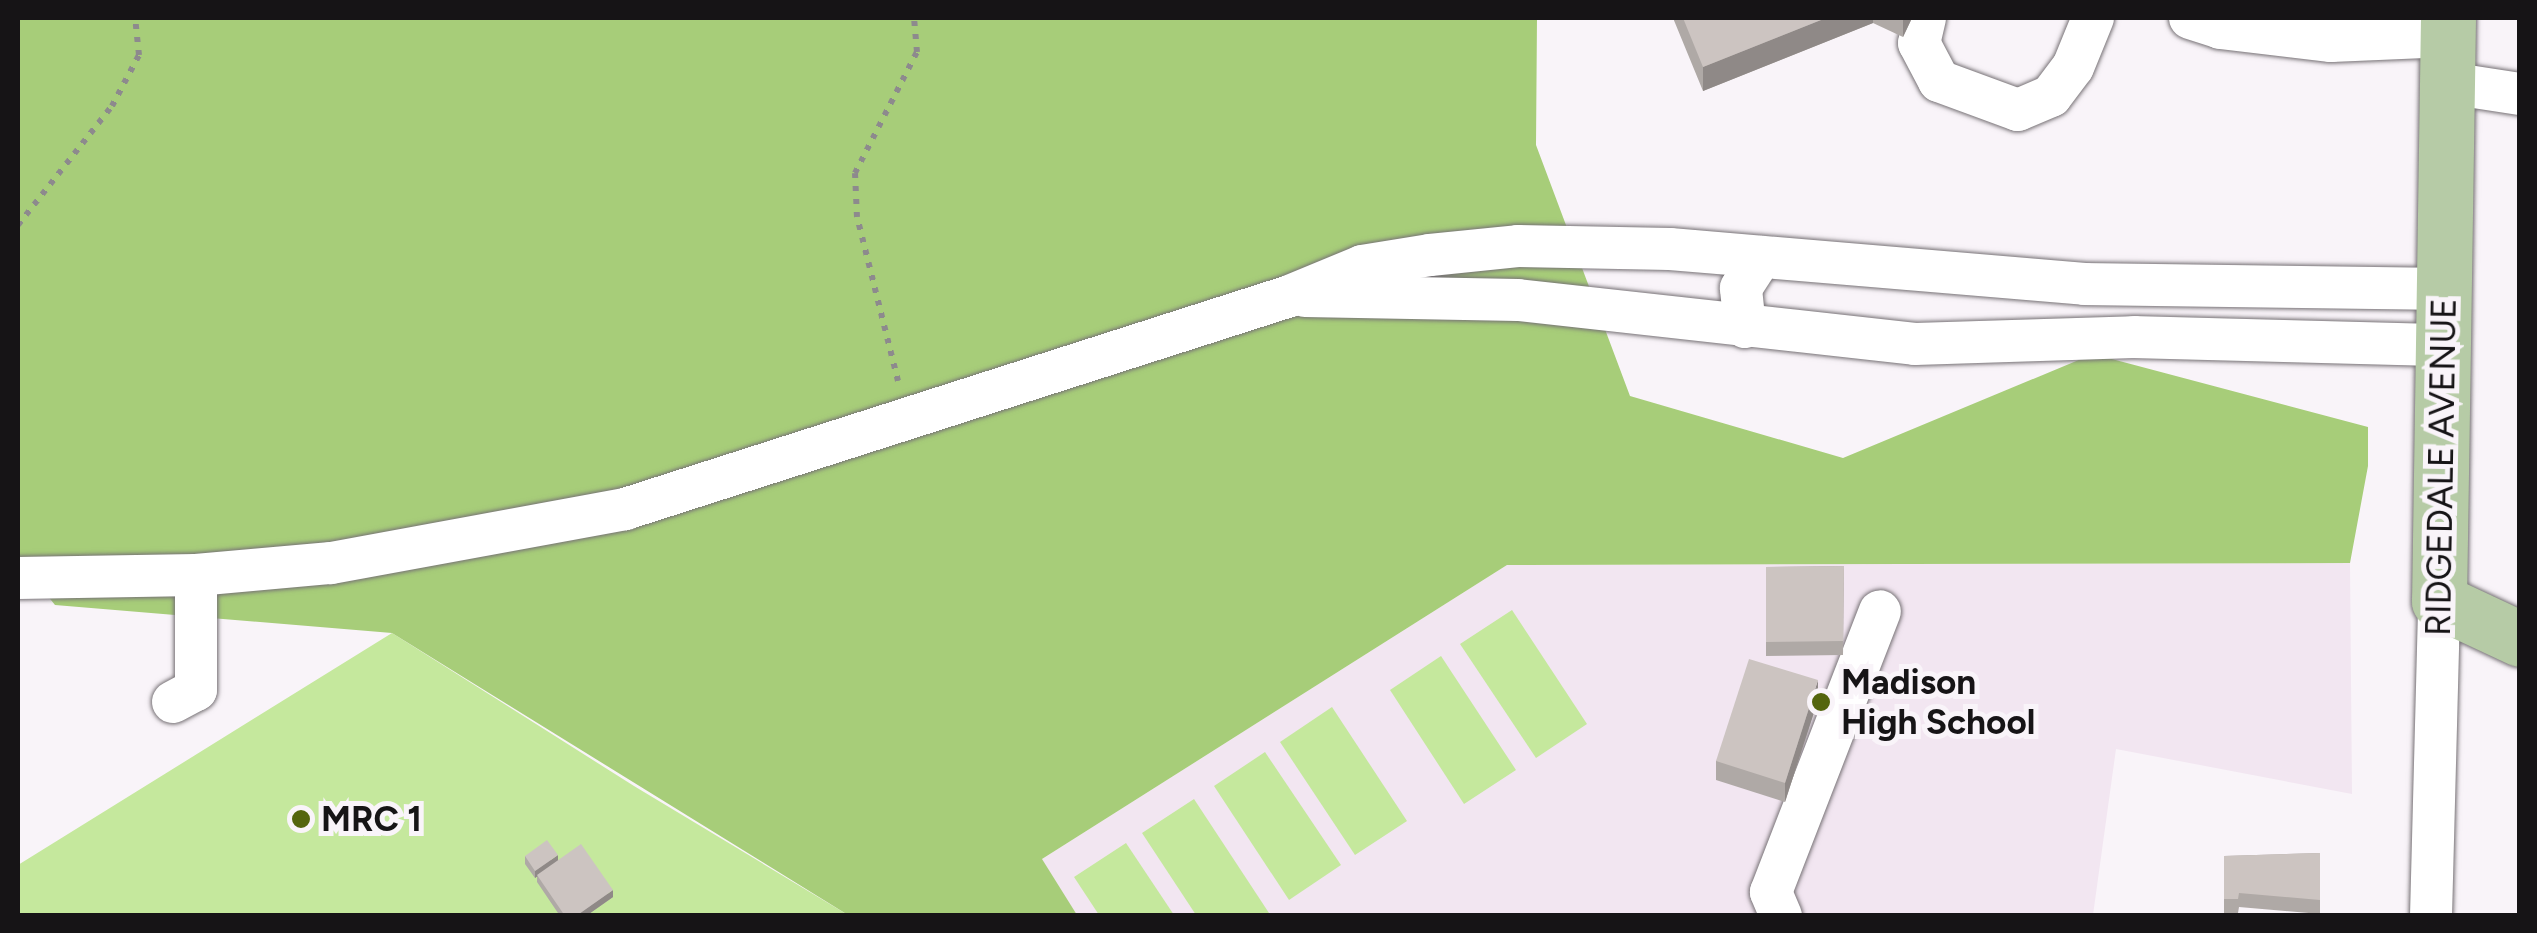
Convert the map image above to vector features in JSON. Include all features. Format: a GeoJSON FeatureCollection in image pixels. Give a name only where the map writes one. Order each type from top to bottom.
{"type":"FeatureCollection","features":[{"type":"Feature","properties":{"kind":"main road","name":"RIDGEDALE AVENUE"},"geometry":{"type":"LineString","coordinates":[[2439,601],[2448,46]]}},
{"type":"Feature","properties":{"kind":"main road"},"geometry":{"type":"LineString","coordinates":[[2439,601],[2520,639]]}},
{"type":"Feature","properties":{"kind":"street"},"geometry":{"type":"LineString","coordinates":[[1925,18],[1918,43],[1939,81],[2018,110],[2051,96],[2073,67],[2092,18]]}},
{"type":"Feature","properties":{"kind":"street"},"geometry":{"type":"LineString","coordinates":[[2190,18],[2220,28],[2330,41],[2448,46],[2520,94]]}},
{"type":"Feature","properties":{"kind":"street"},"geometry":{"type":"LineString","coordinates":[[18,578],[196,575],[369,558],[515,534],[714,484],[1290,296],[1362,266],[1518,246],[1761,257],[2085,284],[2445,289]]}},
{"type":"Feature","properties":{"kind":"street"},"geometry":{"type":"LineString","coordinates":[[1745,327],[1740,288],[1761,257]]}},
{"type":"Feature","properties":{"kind":"street"},"geometry":{"type":"LineString","coordinates":[[1290,296],[1518,300],[1916,344],[2134,337],[2443,345]]}},
{"type":"Feature","properties":{"kind":"street"},"geometry":{"type":"LineString","coordinates":[[173,702],[196,690],[196,575]]}},
{"type":"Feature","properties":{"kind":"street","name":"RIDGEDALE AVENUE"},"geometry":{"type":"LineString","coordinates":[[2431,916],[2439,601]]}},
{"type":"Feature","properties":{"kind":"street"},"geometry":{"type":"LineString","coordinates":[[1781,916],[1771,892],[1880,611]]}},
{"type":"Feature","properties":{"kind":"path"},"geometry":{"type":"LineString","coordinates":[[18,224],[112,106],[140,55],[135,18]]}},
{"type":"Feature","properties":{"kind":"path"},"geometry":{"type":"LineString","coordinates":[[908,419],[857,217],[855,173],[917,52],[914,18]]}},
{"type":"Feature","properties":{"kind":"shaded area","name":"Madison High School"},"geometry":{"type":"Polygon","coordinates":[[[2350,563],[2352,794],[2116,749],[2093,915],[893,916],[1042,859],[1507,565],[2350,563]]]}},
{"type":"Feature","properties":{"kind":"green space"},"geometry":{"type":"Polygon","coordinates":[[[18,18],[1537,18],[1536,145],[1630,396],[1843,458],[2093,354],[2368,427],[2368,466],[2350,563],[1507,565],[1042,859],[1077,915],[848,915],[392,633],[55,605],[18,559],[18,18]]]}},
{"type":"Feature","properties":{"kind":"green space"},"geometry":{"type":"Polygon","coordinates":[[[1512,610],[1587,724],[1536,758],[1460,644],[1512,610]]]}},
{"type":"Feature","properties":{"kind":"green space"},"geometry":{"type":"Polygon","coordinates":[[[392,633],[848,915],[18,916],[18,865],[392,633]]]}},
{"type":"Feature","properties":{"kind":"green space"},"geometry":{"type":"Polygon","coordinates":[[[1441,656],[1516,770],[1464,804],[1390,690],[1441,656]]]}},
{"type":"Feature","properties":{"kind":"green space"},"geometry":{"type":"Polygon","coordinates":[[[1332,707],[1407,821],[1355,855],[1280,742],[1332,707]]]}},
{"type":"Feature","properties":{"kind":"green space"},"geometry":{"type":"Polygon","coordinates":[[[1265,752],[1341,865],[1289,900],[1214,786],[1265,752]]]}},
{"type":"Feature","properties":{"kind":"green space"},"geometry":{"type":"Polygon","coordinates":[[[1194,799],[1269,913],[1196,915],[1142,833],[1194,799]]]}},
{"type":"Feature","properties":{"kind":"green space"},"geometry":{"type":"Polygon","coordinates":[[[1126,843],[1174,915],[1099,915],[1074,877],[1126,843]]]}},
{"type":"Feature","properties":{"kind":"building"},"geometry":{"type":"Polygon","coordinates":[[[1683,18],[1826,18],[1703,67],[1683,18]]]}},
{"type":"Feature","properties":{"kind":"building"},"geometry":{"type":"Polygon","coordinates":[[[1844,566],[1843,641],[1766,642],[1766,567],[1844,566]]]}},
{"type":"Feature","properties":{"kind":"building"},"geometry":{"type":"Polygon","coordinates":[[[1749,659],[1818,680],[1785,783],[1716,761],[1749,659]]]}},
{"type":"Feature","properties":{"kind":"building"},"geometry":{"type":"Polygon","coordinates":[[[547,840],[558,855],[535,871],[525,856],[547,840]]]}},
{"type":"Feature","properties":{"kind":"building"},"geometry":{"type":"Polygon","coordinates":[[[581,844],[613,890],[576,916],[565,916],[537,875],[581,844]]]}},
{"type":"Feature","properties":{"kind":"building"},"geometry":{"type":"Polygon","coordinates":[[[2320,853],[2320,900],[2239,893],[2238,899],[2224,899],[2224,856],[2320,853]]]}},
{"type":"Feature","properties":{"kind":"place","name":"Madison High School"},"geometry":{"type":"Point","coordinates":[1821,702]}},
{"type":"Feature","properties":{"kind":"place","name":"MRC 1"},"geometry":{"type":"Point","coordinates":[301,819]}}]}
